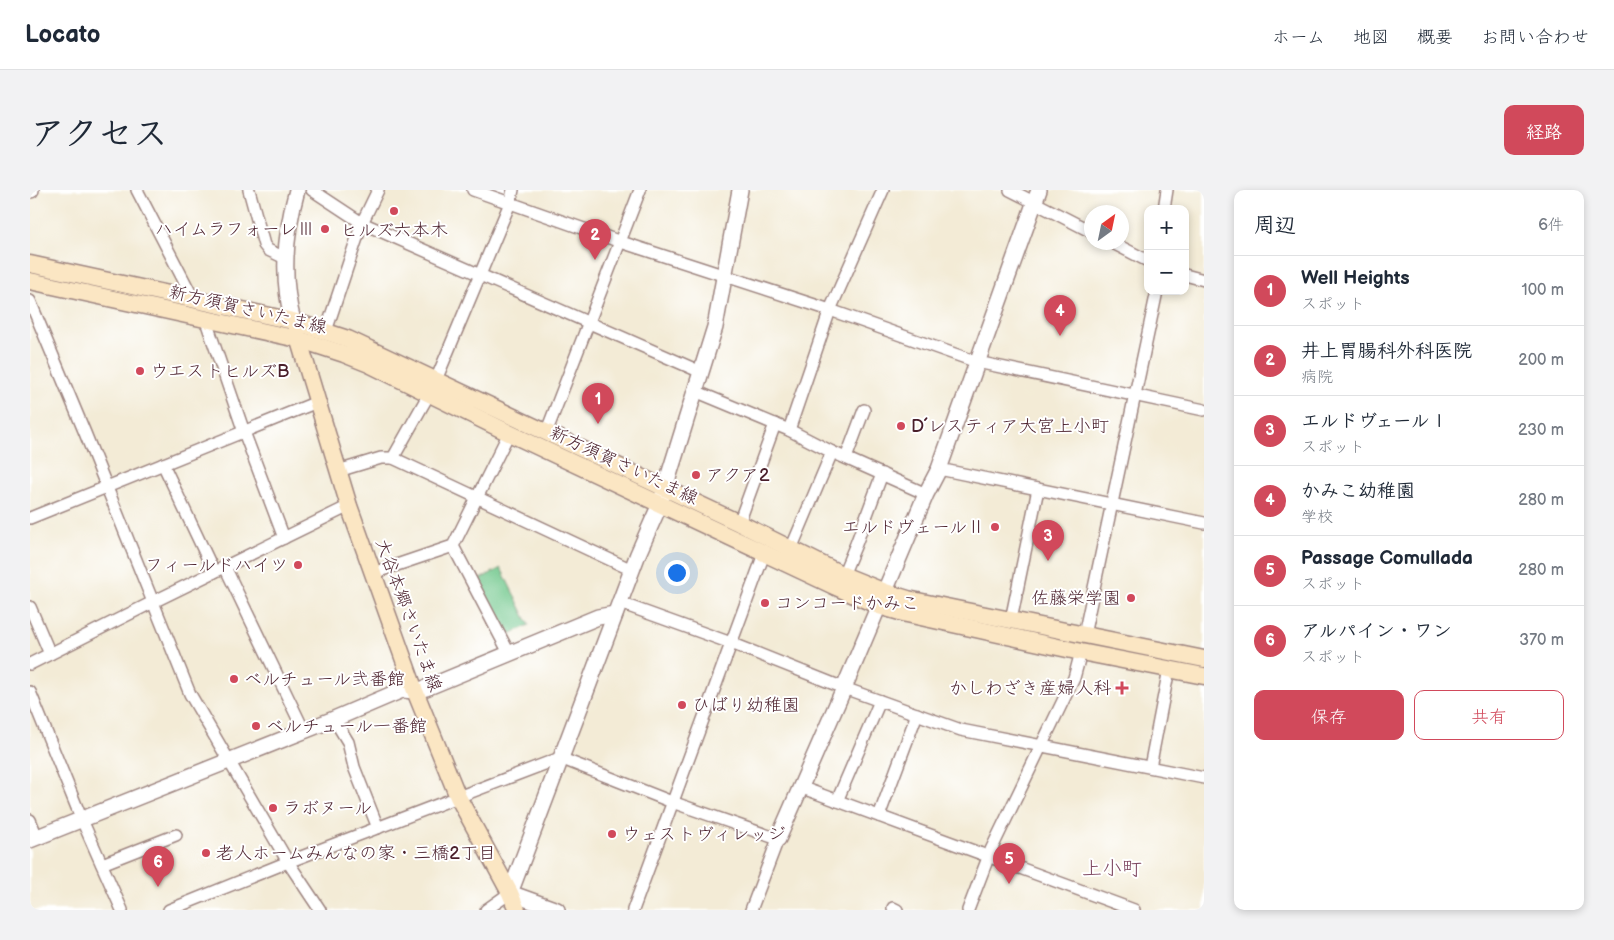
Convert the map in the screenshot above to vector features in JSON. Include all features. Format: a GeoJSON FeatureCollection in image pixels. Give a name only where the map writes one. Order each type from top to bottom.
{"type":"FeatureCollection","features":[{"type":"Feature","properties":{"kind":"main road","name":"新方須賀さいたま線"},"geometry":{"type":"LineString","coordinates":[[30,264],[293,321],[326,331],[372,349],[509,433],[662,496],[739,524],[843,574],[906,614],[1080,652],[1204,676]]}},
{"type":"Feature","properties":{"kind":"main road","name":"新方須賀さいたま線"},"geometry":{"type":"LineString","coordinates":[[30,280],[298,339],[344,354],[546,433],[764,554],[882,599],[908,599],[1204,659]]}},
{"type":"Feature","properties":{"kind":"main road","name":"大谷本郷さいたま線"},"geometry":{"type":"LineString","coordinates":[[293,321],[349,506],[415,691],[458,797],[510,893],[517,910]]}},
{"type":"Feature","properties":{"kind":"street"},"geometry":{"type":"LineString","coordinates":[[137,190],[194,300]]}},
{"type":"Feature","properties":{"kind":"street"},"geometry":{"type":"LineString","coordinates":[[249,190],[264,245],[274,253],[286,258]]}},
{"type":"Feature","properties":{"kind":"street"},"geometry":{"type":"LineString","coordinates":[[293,321],[286,289],[286,258],[291,215],[297,190]]}},
{"type":"Feature","properties":{"kind":"street"},"geometry":{"type":"LineString","coordinates":[[312,190],[362,223],[701,372]]}},
{"type":"Feature","properties":{"kind":"street"},"geometry":{"type":"LineString","coordinates":[[326,331],[362,223],[378,190]]}},
{"type":"Feature","properties":{"kind":"street"},"geometry":{"type":"LineString","coordinates":[[473,190],[724,277],[830,310],[977,362],[1204,410]]}},
{"type":"Feature","properties":{"kind":"street"},"geometry":{"type":"LineString","coordinates":[[393,458],[432,387],[510,203],[513,190]]}},
{"type":"Feature","properties":{"kind":"street"},"geometry":{"type":"LineString","coordinates":[[546,433],[640,190]]}},
{"type":"Feature","properties":{"kind":"street"},"geometry":{"type":"LineString","coordinates":[[486,910],[510,893],[560,758],[662,496],[715,327],[740,190]]}},
{"type":"Feature","properties":{"kind":"street"},"geometry":{"type":"LineString","coordinates":[[788,430],[830,310],[884,190]]}},
{"type":"Feature","properties":{"kind":"street"},"geometry":{"type":"LineString","coordinates":[[1010,190],[1037,197],[1084,227]]}},
{"type":"Feature","properties":{"kind":"street"},"geometry":{"type":"LineString","coordinates":[[1165,205],[1167,190]]}},
{"type":"Feature","properties":{"kind":"street"},"geometry":{"type":"LineString","coordinates":[[751,910],[800,787],[926,494],[939,469],[1037,197]]}},
{"type":"Feature","properties":{"kind":"street"},"geometry":{"type":"LineString","coordinates":[[1127,250],[1144,259]]}},
{"type":"Feature","properties":{"kind":"street"},"geometry":{"type":"LineString","coordinates":[[1189,276],[1204,280]]}},
{"type":"Feature","properties":{"kind":"street"},"geometry":{"type":"LineString","coordinates":[[1084,635],[1156,295]]}},
{"type":"Feature","properties":{"kind":"street"},"geometry":{"type":"LineString","coordinates":[[30,301],[190,694],[288,862],[320,910]]}},
{"type":"Feature","properties":{"kind":"street"},"geometry":{"type":"LineString","coordinates":[[205,318],[244,432],[284,538]]}},
{"type":"Feature","properties":{"kind":"street"},"geometry":{"type":"LineString","coordinates":[[695,391],[775,424],[926,494]]}},
{"type":"Feature","properties":{"kind":"street"},"geometry":{"type":"LineString","coordinates":[[30,518],[317,402]]}},
{"type":"Feature","properties":{"kind":"street"},"geometry":{"type":"LineString","coordinates":[[846,458],[864,410]]}},
{"type":"Feature","properties":{"kind":"street"},"geometry":{"type":"LineString","coordinates":[[739,524],[775,424]]}},
{"type":"Feature","properties":{"kind":"street"},"geometry":{"type":"LineString","coordinates":[[373,573],[453,546],[509,433]]}},
{"type":"Feature","properties":{"kind":"street"},"geometry":{"type":"LineString","coordinates":[[791,549],[832,452]]}},
{"type":"Feature","properties":{"kind":"street"},"geometry":{"type":"LineString","coordinates":[[338,471],[381,458],[393,458],[632,570]]}},
{"type":"Feature","properties":{"kind":"street"},"geometry":{"type":"LineString","coordinates":[[163,464],[304,731]]}},
{"type":"Feature","properties":{"kind":"street"},"geometry":{"type":"LineString","coordinates":[[939,469],[1204,522]]}},
{"type":"Feature","properties":{"kind":"street"},"geometry":{"type":"LineString","coordinates":[[843,574],[882,474]]}},
{"type":"Feature","properties":{"kind":"street"},"geometry":{"type":"LineString","coordinates":[[1011,620],[1038,489]]}},
{"type":"Feature","properties":{"kind":"street"},"geometry":{"type":"LineString","coordinates":[[30,664],[349,506]]}},
{"type":"Feature","properties":{"kind":"street"},"geometry":{"type":"LineString","coordinates":[[453,546],[509,653]]}},
{"type":"Feature","properties":{"kind":"street"},"geometry":{"type":"LineString","coordinates":[[632,910],[764,554]]}},
{"type":"Feature","properties":{"kind":"street"},"geometry":{"type":"LineString","coordinates":[[30,607],[50,654]]}},
{"type":"Feature","properties":{"kind":"street"},"geometry":{"type":"LineString","coordinates":[[30,820],[34,839],[402,690],[415,691],[426,688],[618,608],[731,644],[960,730],[1204,778]]}},
{"type":"Feature","properties":{"kind":"street"},"geometry":{"type":"LineString","coordinates":[[968,910],[988,856],[1074,678],[1080,652]]}},
{"type":"Feature","properties":{"kind":"street"},"geometry":{"type":"LineString","coordinates":[[1150,767],[1169,669]]}},
{"type":"Feature","properties":{"kind":"street"},"geometry":{"type":"LineString","coordinates":[[30,692],[82,820],[122,910]]}},
{"type":"Feature","properties":{"kind":"street"},"geometry":{"type":"LineString","coordinates":[[837,801],[880,701]]}},
{"type":"Feature","properties":{"kind":"street"},"geometry":{"type":"LineString","coordinates":[[879,816],[917,714]]}},
{"type":"Feature","properties":{"kind":"street"},"geometry":{"type":"LineString","coordinates":[[334,719],[348,742],[354,767],[378,828]]}},
{"type":"Feature","properties":{"kind":"street"},"geometry":{"type":"LineString","coordinates":[[169,910],[288,862],[560,758],[672,802],[778,839]]}},
{"type":"Feature","properties":{"kind":"street"},"geometry":{"type":"LineString","coordinates":[[800,787],[988,856],[1117,907],[1134,910]]}},
{"type":"Feature","properties":{"kind":"street"},"geometry":{"type":"LineString","coordinates":[[102,864],[176,835]]}},
{"type":"Feature","properties":{"kind":"street"},"geometry":{"type":"LineString","coordinates":[[510,893],[557,910]]}},
{"type":"Feature","properties":{"kind":"green space"},"geometry":{"type":"Polygon","coordinates":[[[501,568],[529,625],[506,636],[478,580],[501,568]]]}},
{"type":"Feature","properties":{"kind":"place","name":"ヒルズ六本木"},"geometry":{"type":"Point","coordinates":[394,211]}},
{"type":"Feature","properties":{"kind":"place","name":"ハイムラフォーレⅢ"},"geometry":{"type":"Point","coordinates":[325,229]}},
{"type":"Feature","properties":{"kind":"place","name":"井上胃腸科外科医院"},"geometry":{"type":"Point","coordinates":[595,260]}},
{"type":"Feature","properties":{"kind":"place","name":"かみこ幼稚園"},"geometry":{"type":"Point","coordinates":[1060,336]}},
{"type":"Feature","properties":{"kind":"place","name":"ウエストヒルズB"},"geometry":{"type":"Point","coordinates":[140,371]}},
{"type":"Feature","properties":{"kind":"place","name":"Well Heights"},"geometry":{"type":"Point","coordinates":[598,424]}},
{"type":"Feature","properties":{"kind":"place","name":"D´レスティア大宮上小町"},"geometry":{"type":"Point","coordinates":[901,426]}},
{"type":"Feature","properties":{"kind":"place","name":"アクア2"},"geometry":{"type":"Point","coordinates":[696,475]}},
{"type":"Feature","properties":{"kind":"place","name":"エルドヴェールⅡ"},"geometry":{"type":"Point","coordinates":[995,527]}},
{"type":"Feature","properties":{"kind":"place","name":"エルドヴェールⅠ"},"geometry":{"type":"Point","coordinates":[1048,561]}},
{"type":"Feature","properties":{"kind":"place","name":"フィールドハイツ"},"geometry":{"type":"Point","coordinates":[298,565]}},
{"type":"Feature","properties":{"kind":"place","name":"佐藤栄学園"},"geometry":{"type":"Point","coordinates":[1131,598]}},
{"type":"Feature","properties":{"kind":"place","name":"コンコードかみこ"},"geometry":{"type":"Point","coordinates":[765,603]}},
{"type":"Feature","properties":{"kind":"place","name":"ベルチュール弐番館"},"geometry":{"type":"Point","coordinates":[234,679]}},
{"type":"Feature","properties":{"kind":"place","name":"かしわざき産婦人科"},"geometry":{"type":"Point","coordinates":[1122,688]}},
{"type":"Feature","properties":{"kind":"place","name":"ひばり幼稚園"},"geometry":{"type":"Point","coordinates":[682,705]}},
{"type":"Feature","properties":{"kind":"place","name":"ベルチュール一番館"},"geometry":{"type":"Point","coordinates":[256,726]}},
{"type":"Feature","properties":{"kind":"place","name":"ラボヌール"},"geometry":{"type":"Point","coordinates":[273,808]}},
{"type":"Feature","properties":{"kind":"place","name":"ウェストヴィレッジ"},"geometry":{"type":"Point","coordinates":[612,834]}},
{"type":"Feature","properties":{"kind":"place","name":"老人ホームみんなの家・三橋2丁目"},"geometry":{"type":"Point","coordinates":[206,853]}},
{"type":"Feature","properties":{"kind":"place","name":"Passage Comullada"},"geometry":{"type":"Point","coordinates":[1009,884]}},
{"type":"Feature","properties":{"kind":"place","name":"アルパイン・ワン"},"geometry":{"type":"Point","coordinates":[158,887]}},
{"type":"Feature","properties":{"kind":"district","name":"上小町"},"geometry":{"type":"Point","coordinates":[1112,868]}}]}
